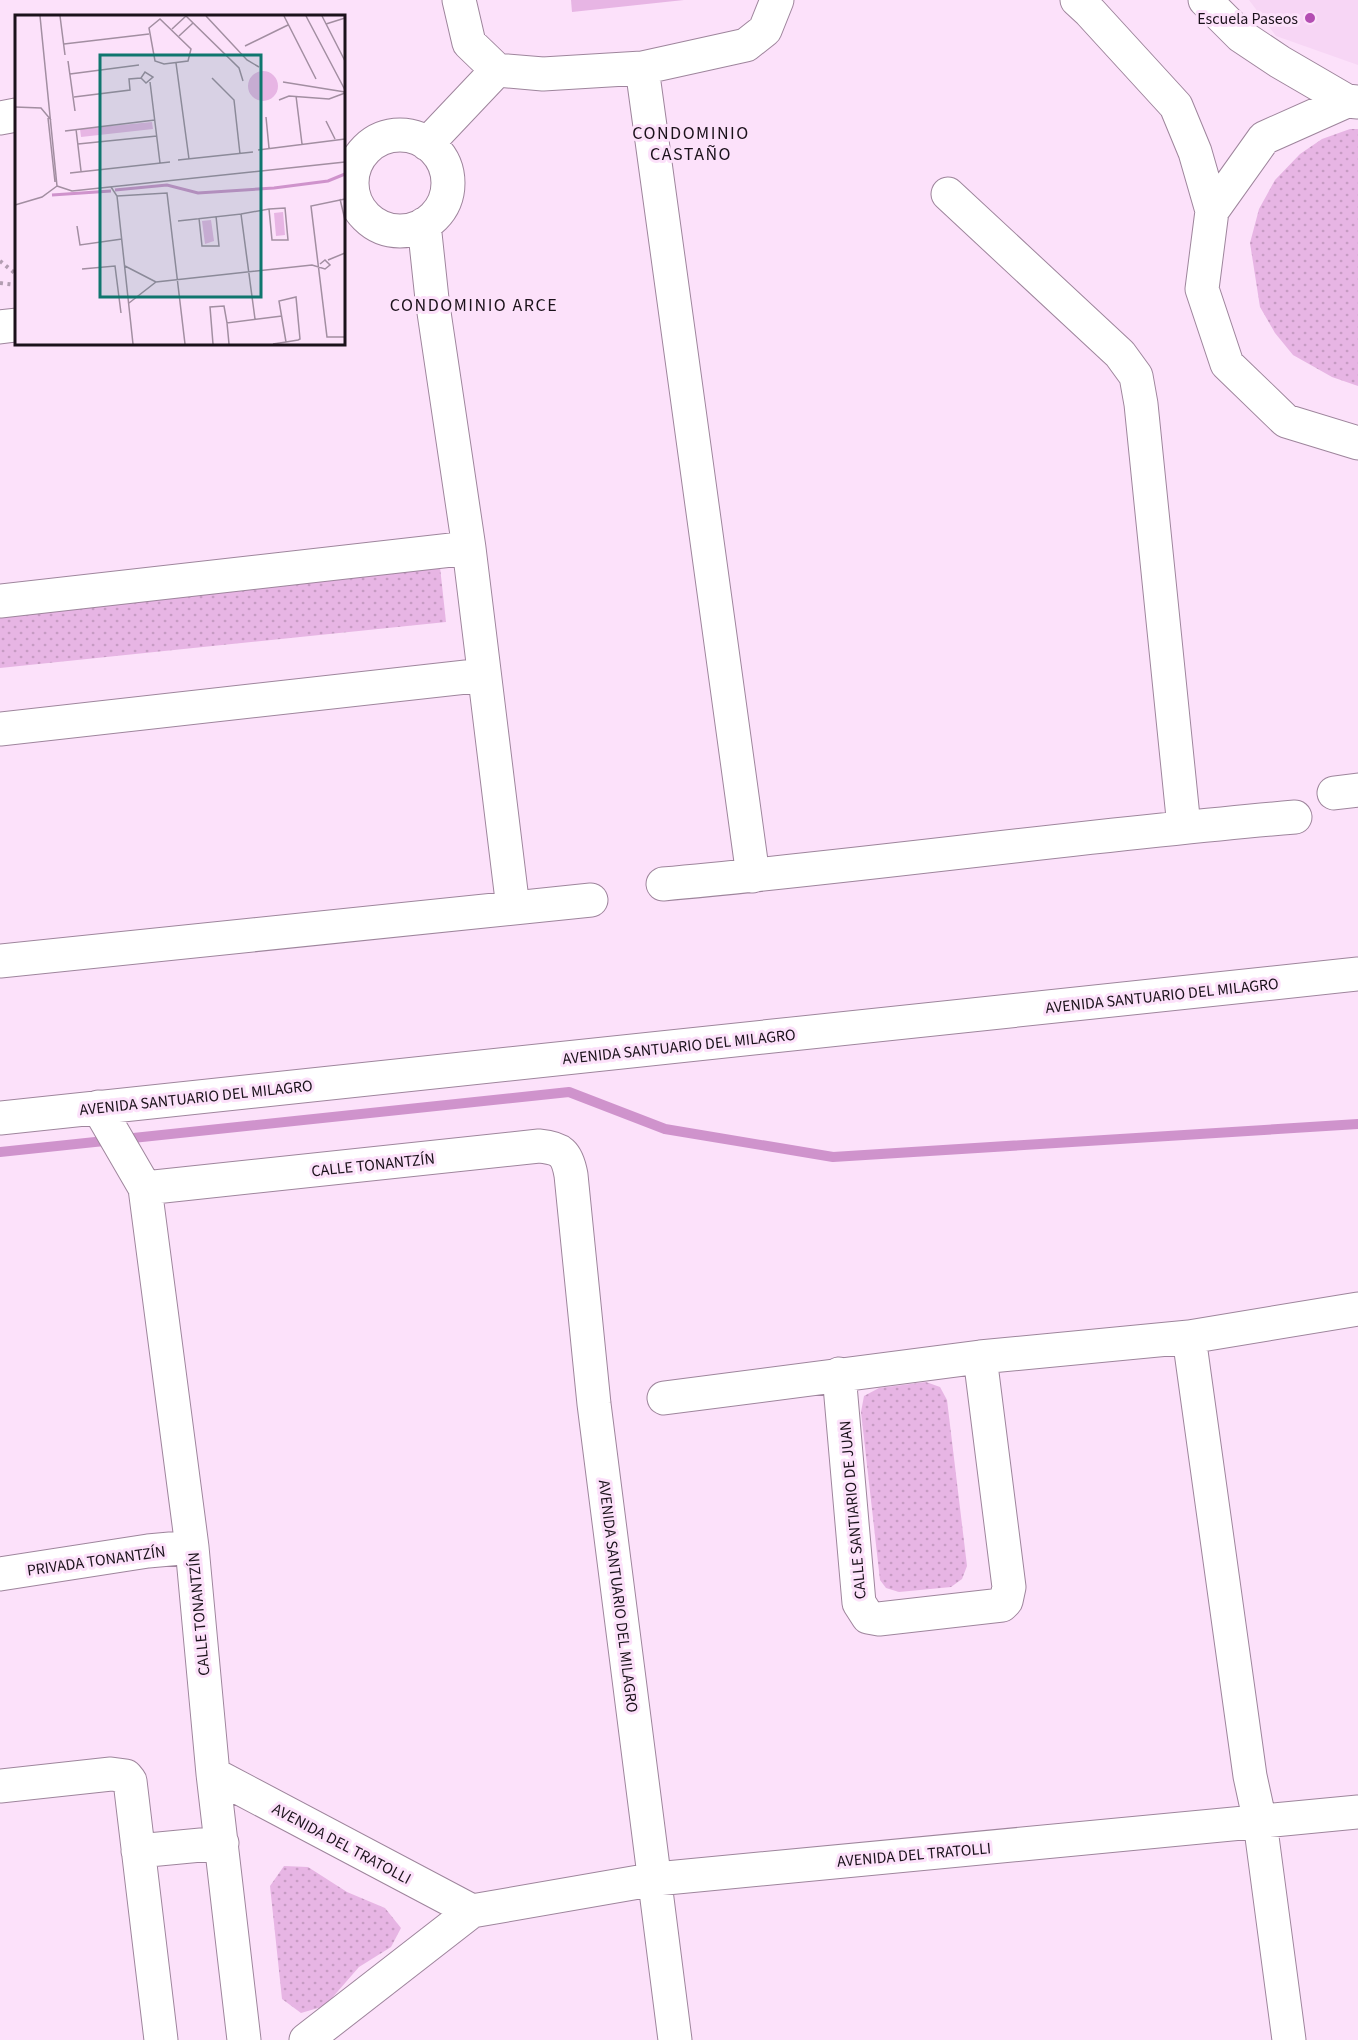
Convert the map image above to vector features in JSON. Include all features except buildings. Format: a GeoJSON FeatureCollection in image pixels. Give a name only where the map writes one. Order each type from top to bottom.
{"type":"FeatureCollection","features":[{"type":"Feature","properties":{"kind":"street"},"geometry":{"type":"LineString","coordinates":[[459,0],[469,43],[497,69],[543,74],[642,68],[746,45],[765,30],[777,0]]}},
{"type":"Feature","properties":{"kind":"street"},"geometry":{"type":"LineString","coordinates":[[1077,0],[1176,106],[1195,152],[1212,211],[1202,289],[1227,364],[1286,421],[1358,443]]}},
{"type":"Feature","properties":{"kind":"street"},"geometry":{"type":"LineString","coordinates":[[1205,0],[1241,36],[1280,62],[1352,101]]}},
{"type":"Feature","properties":{"kind":"street"},"geometry":{"type":"LineString","coordinates":[[642,68],[753,876]]}},
{"type":"Feature","properties":{"kind":"street"},"geometry":{"type":"LineString","coordinates":[[427,144],[497,69]]}},
{"type":"Feature","properties":{"kind":"street"},"geometry":{"type":"LineString","coordinates":[[1212,211],[1264,138],[1352,101]]}},
{"type":"Feature","properties":{"kind":"street"},"geometry":{"type":"LineString","coordinates":[[0,118],[15,115]]}},
{"type":"Feature","properties":{"kind":"street"},"geometry":{"type":"LineString","coordinates":[[397,135],[413,137],[427,144],[442,161],[448,185],[441,207],[424,224],[409,230],[393,231],[377,226],[365,216],[348,188],[359,158],[382,138],[397,135]]}},
{"type":"Feature","properties":{"kind":"street"},"geometry":{"type":"LineString","coordinates":[[948,194],[1120,354],[1136,376],[1141,404],[1184,826]]}},
{"type":"Feature","properties":{"kind":"street"},"geometry":{"type":"LineString","coordinates":[[424,224],[432,299],[469,548],[513,908]]}},
{"type":"Feature","properties":{"kind":"street"},"geometry":{"type":"LineString","coordinates":[[0,327],[15,325]]}},
{"type":"Feature","properties":{"kind":"street"},"geometry":{"type":"LineString","coordinates":[[0,601],[469,548]]}},
{"type":"Feature","properties":{"kind":"street"},"geometry":{"type":"LineString","coordinates":[[0,729],[483,675]]}},
{"type":"Feature","properties":{"kind":"street"},"geometry":{"type":"LineString","coordinates":[[663,884],[753,876],[1184,826],[1295,817]]}},
{"type":"Feature","properties":{"kind":"street"},"geometry":{"type":"LineString","coordinates":[[0,961],[591,900]]}},
{"type":"Feature","properties":{"kind":"street","name":"AVENIDA SANTUARIO DEL MILAGRO"},"geometry":{"type":"LineString","coordinates":[[0,1118],[1358,974]]}},
{"type":"Feature","properties":{"kind":"street","name":"CALLE TONANTZÍN"},"geometry":{"type":"LineString","coordinates":[[98,1107],[145,1188],[192,1547],[213,1774],[244,2040]]}},
{"type":"Feature","properties":{"kind":"street","name":"CALLE TONANTZÍN"},"geometry":{"type":"LineString","coordinates":[[145,1188],[539,1146],[553,1147],[563,1152]]}},
{"type":"Feature","properties":{"kind":"street","name":"AVENIDA SANTUARIO DEL MILAGRO"},"geometry":{"type":"LineString","coordinates":[[563,1152],[569,1163],[571,1175],[594,1404],[675,2040]]}},
{"type":"Feature","properties":{"kind":"street"},"geometry":{"type":"LineString","coordinates":[[664,1398],[839,1374],[1189,1337],[1358,1310]]}},
{"type":"Feature","properties":{"kind":"street"},"geometry":{"type":"LineString","coordinates":[[1189,1337],[1250,1776],[1260,1822],[1289,2040]]}},
{"type":"Feature","properties":{"kind":"street","name":"CALLE SANTIARIO DE JUAN"},"geometry":{"type":"LineString","coordinates":[[839,1374],[859,1603],[868,1617],[879,1619],[1002,1605],[1006,1601],[1009,1587],[980,1358]]}},
{"type":"Feature","properties":{"kind":"street","name":"PRIVADA TONANTZÍN"},"geometry":{"type":"LineString","coordinates":[[0,1574],[148,1551],[192,1547]]}},
{"type":"Feature","properties":{"kind":"street"},"geometry":{"type":"LineString","coordinates":[[0,1786],[111,1774],[126,1776],[131,1787],[162,2040]]}},
{"type":"Feature","properties":{"kind":"street","name":"AVENIDA DEL TRATOLLI"},"geometry":{"type":"LineString","coordinates":[[213,1774],[472,1911]]}},
{"type":"Feature","properties":{"kind":"street","name":"AVENIDA DEL TRATOLLI"},"geometry":{"type":"LineString","coordinates":[[306,2040],[472,1911],[656,1879],[1358,1812]]}},
{"type":"Feature","properties":{"kind":"street"},"geometry":{"type":"LineString","coordinates":[[138,1851],[222,1844]]}},
{"type":"Feature","properties":{"kind":"path"},"geometry":{"type":"LineString","coordinates":[[0,261],[15,273]]}},
{"type":"Feature","properties":{"kind":"path"},"geometry":{"type":"LineString","coordinates":[[0,284],[15,285]]}},
{"type":"Feature","properties":{"kind":"shaded area"},"geometry":{"type":"Polygon","coordinates":[[[571,0],[684,0],[572,12],[571,0]]]}},
{"type":"Feature","properties":{"kind":"shaded area","name":"Escuela Paseos"},"geometry":{"type":"Polygon","coordinates":[[[1249,0],[1358,0],[1358,65],[1276,36],[1249,0]]]}},
{"type":"Feature","properties":{"kind":"shaded area"},"geometry":{"type":"Polygon","coordinates":[[[1350,129],[1358,129],[1358,386],[1332,377],[1293,355],[1275,333],[1260,307],[1250,243],[1259,209],[1275,180],[1300,154],[1322,139],[1350,129]]]}},
{"type":"Feature","properties":{"kind":"shaded area"},"geometry":{"type":"Polygon","coordinates":[[[439,558],[446,622],[0,668],[0,603],[439,558]]]}},
{"type":"Feature","properties":{"kind":"shaded area"},"geometry":{"type":"Polygon","coordinates":[[[926,1382],[940,1387],[947,1400],[967,1566],[962,1579],[951,1587],[899,1592],[886,1588],[880,1580],[861,1412],[864,1396],[879,1388],[926,1382]]]}},
{"type":"Feature","properties":{"kind":"shaded area"},"geometry":{"type":"Polygon","coordinates":[[[284,1866],[308,1867],[347,1892],[385,1908],[401,1928],[391,1947],[359,1967],[325,2006],[301,2013],[282,1999],[270,1886],[284,1866]]]}},
{"type":"Feature","properties":{"kind":"waterway"},"geometry":{"type":"LineString","coordinates":[[0,1152],[569,1092],[665,1129],[833,1157],[1358,1124]]}},
{"type":"Feature","properties":{"kind":"place","name":"Escuela Paseos"},"geometry":{"type":"Point","coordinates":[1310,18]}},
{"type":"Feature","properties":{"kind":"district","name":"CONDOMINIO CASTAÑO"},"geometry":{"type":"Point","coordinates":[691,143]}},
{"type":"Feature","properties":{"kind":"district","name":"CONDOMINIO ARCE"},"geometry":{"type":"Point","coordinates":[474,305]}}]}
